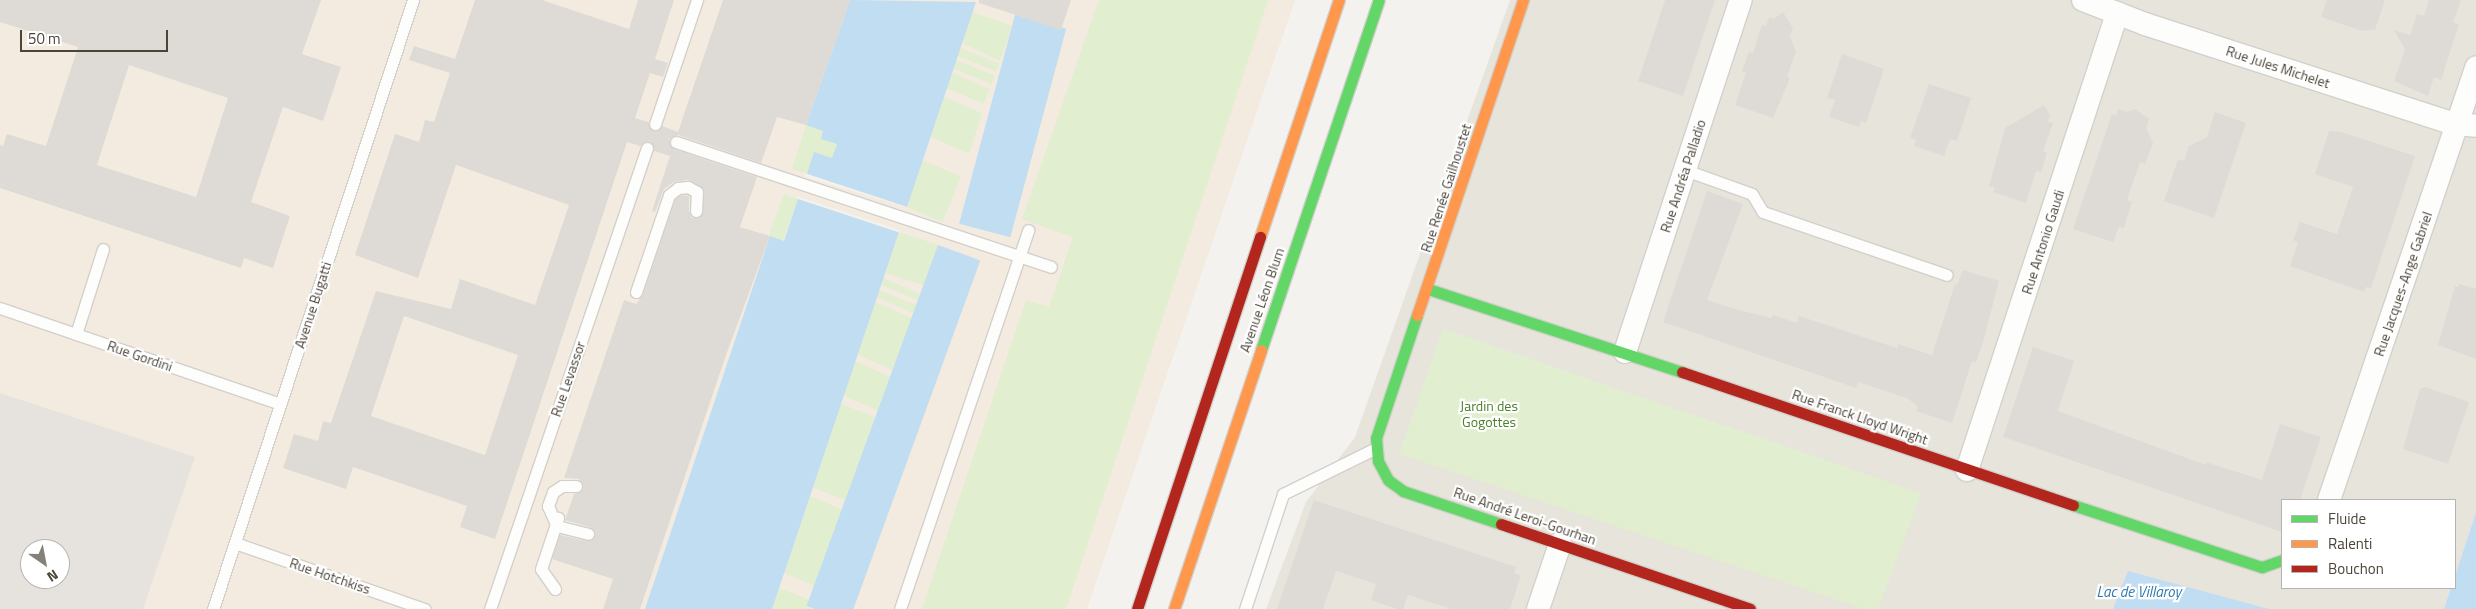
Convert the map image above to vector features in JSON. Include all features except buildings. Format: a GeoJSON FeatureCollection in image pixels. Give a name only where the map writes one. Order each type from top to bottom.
{"type":"FeatureCollection","features":[{"type":"Feature","properties":{"kind":"street","name":"Avenue Léon Blum"},"geometry":{"type":"LineString","coordinates":[[1137,609],[1339,0]]}},
{"type":"Feature","properties":{"kind":"street","name":"Avenue Léon Blum"},"geometry":{"type":"LineString","coordinates":[[1174,609],[1380,0]]}},
{"type":"Feature","properties":{"kind":"street","name":"Rue Renée Gailhoustet"},"geometry":{"type":"LineString","coordinates":[[1395,385],[1523,0]]}},
{"type":"Feature","properties":{"kind":"street","name":"Rue Andréa Palladio"},"geometry":{"type":"LineString","coordinates":[[1625,352],[1741,0]]}},
{"type":"Feature","properties":{"kind":"street","name":"Rue Jules Michelet"},"geometry":{"type":"LineString","coordinates":[[2083,0],[2117,14],[2466,125]]}},
{"type":"Feature","properties":{"kind":"street","name":"Rue Antonio Gaudi"},"geometry":{"type":"LineString","coordinates":[[1967,470],[2117,14]]}},
{"type":"Feature","properties":{"kind":"street","name":"Rue Jacques-Ange Gabriel"},"geometry":{"type":"LineString","coordinates":[[2329,499],[2466,125],[2476,67]]}},
{"type":"Feature","properties":{"kind":"street","name":"Rue Franck Lloyd Wright"},"geometry":{"type":"LineString","coordinates":[[1428,289],[1625,352],[1967,470],[2262,567],[2281,560]]}},
{"type":"Feature","properties":{"kind":"street","name":"Rue André Leroi-Gourhan"},"geometry":{"type":"LineString","coordinates":[[1395,385],[1376,438],[1376,448],[1383,472],[1396,488],[1750,609]]}},
{"type":"Feature","properties":{"kind":"street"},"geometry":{"type":"LineString","coordinates":[[1538,609],[1560,544]]}},
{"type":"Feature","properties":{"kind":"lane","name":"Avenue Bugatti"},"geometry":{"type":"LineString","coordinates":[[213,609],[413,0]]}},
{"type":"Feature","properties":{"kind":"lane"},"geometry":{"type":"LineString","coordinates":[[655,124],[697,0]]}},
{"type":"Feature","properties":{"kind":"lane"},"geometry":{"type":"LineString","coordinates":[[676,142],[1051,267]]}},
{"type":"Feature","properties":{"kind":"lane","name":"Rue Levassor"},"geometry":{"type":"LineString","coordinates":[[490,609],[647,148]]}},
{"type":"Feature","properties":{"kind":"lane"},"geometry":{"type":"LineString","coordinates":[[1685,170],[1752,194],[1763,212],[1947,275]]}},
{"type":"Feature","properties":{"kind":"lane"},"geometry":{"type":"LineString","coordinates":[[636,292],[669,195],[678,188],[688,187],[697,192],[696,211]]}},
{"type":"Feature","properties":{"kind":"lane"},"geometry":{"type":"LineString","coordinates":[[900,609],[1028,230]]}},
{"type":"Feature","properties":{"kind":"lane"},"geometry":{"type":"LineString","coordinates":[[76,334],[103,249]]}},
{"type":"Feature","properties":{"kind":"lane","name":"Rue Gordini"},"geometry":{"type":"LineString","coordinates":[[0,308],[280,404]]}},
{"type":"Feature","properties":{"kind":"lane"},"geometry":{"type":"LineString","coordinates":[[1244,609],[1283,494],[1376,448]]}},
{"type":"Feature","properties":{"kind":"lane"},"geometry":{"type":"LineString","coordinates":[[576,486],[562,486],[553,492],[548,506],[558,526],[588,534]]}},
{"type":"Feature","properties":{"kind":"lane"},"geometry":{"type":"LineString","coordinates":[[555,590],[541,569],[559,516]]}},
{"type":"Feature","properties":{"kind":"lane","name":"Rue Hotchkiss"},"geometry":{"type":"LineString","coordinates":[[235,543],[425,609]]}},
{"type":"Feature","properties":{"kind":"shaded area"},"geometry":{"type":"Polygon","coordinates":[[[0,0],[1295,0],[1087,609],[0,609],[0,0]]]}},
{"type":"Feature","properties":{"kind":"shaded area"},"geometry":{"type":"Polygon","coordinates":[[[1510,0],[2476,0],[2476,609],[1266,609],[1306,502],[1355,437],[1510,0]]]}},
{"type":"Feature","properties":{"kind":"shaded area"},"geometry":{"type":"Polygon","coordinates":[[[0,393],[195,457],[143,609],[0,609],[0,393]]]}},
{"type":"Feature","properties":{"kind":"green space"},"geometry":{"type":"Polygon","coordinates":[[[1099,0],[1268,0],[1066,609],[922,609],[1026,300],[1049,307],[1073,237],[1022,219],[1099,0]]]}},
{"type":"Feature","properties":{"kind":"green space"},"geometry":{"type":"Polygon","coordinates":[[[972,12],[1012,26],[1000,61],[962,43],[972,12]]]}},
{"type":"Feature","properties":{"kind":"green space"},"geometry":{"type":"Polygon","coordinates":[[[960,48],[999,64],[996,71],[957,55],[960,48]]]}},
{"type":"Feature","properties":{"kind":"green space"},"geometry":{"type":"Polygon","coordinates":[[[956,60],[995,76],[992,84],[953,68],[956,60]]]}},
{"type":"Feature","properties":{"kind":"green space"},"geometry":{"type":"Polygon","coordinates":[[[952,73],[990,89],[983,104],[946,88],[952,73]]]}},
{"type":"Feature","properties":{"kind":"green space"},"geometry":{"type":"Polygon","coordinates":[[[944,97],[982,113],[969,154],[931,137],[944,97]]]}},
{"type":"Feature","properties":{"kind":"green space"},"geometry":{"type":"Polygon","coordinates":[[[806,125],[823,131],[837,144],[832,158],[814,153],[807,174],[792,169],[806,125]]]}},
{"type":"Feature","properties":{"kind":"green space"},"geometry":{"type":"Polygon","coordinates":[[[923,161],[961,176],[943,222],[905,206],[923,161]]]}},
{"type":"Feature","properties":{"kind":"green space"},"geometry":{"type":"Polygon","coordinates":[[[784,194],[798,199],[783,240],[769,235],[784,194]]]}},
{"type":"Feature","properties":{"kind":"green space"},"geometry":{"type":"Polygon","coordinates":[[[899,232],[938,245],[925,286],[886,273],[899,232]]]}},
{"type":"Feature","properties":{"kind":"green space"},"geometry":{"type":"Polygon","coordinates":[[[883,278],[922,295],[920,301],[881,285],[883,278]]]}},
{"type":"Feature","properties":{"kind":"green space"},"geometry":{"type":"Polygon","coordinates":[[[879,290],[918,306],[915,314],[877,297],[879,290]]]}},
{"type":"Feature","properties":{"kind":"green space"},"geometry":{"type":"Polygon","coordinates":[[[875,302],[914,319],[892,370],[853,352],[875,302]]]}},
{"type":"Feature","properties":{"kind":"green space","name":"Jardin des Gogottes"},"geometry":{"type":"Polygon","coordinates":[[[1443,329],[1921,493],[1878,609],[1864,609],[1399,454],[1443,329]]]}},
{"type":"Feature","properties":{"kind":"green space"},"geometry":{"type":"Polygon","coordinates":[[[855,361],[894,378],[880,411],[840,394],[855,361]]]}},
{"type":"Feature","properties":{"kind":"green space"},"geometry":{"type":"Polygon","coordinates":[[[841,404],[880,419],[849,501],[809,486],[841,404]]]}},
{"type":"Feature","properties":{"kind":"green space"},"geometry":{"type":"Polygon","coordinates":[[[810,496],[848,512],[816,587],[778,571],[810,496]]]}},
{"type":"Feature","properties":{"kind":"green space"},"geometry":{"type":"Polygon","coordinates":[[[779,588],[818,603],[816,609],[772,609],[779,588]]]}},
{"type":"Feature","properties":{"kind":"water"},"geometry":{"type":"Polygon","coordinates":[[[850,0],[976,2],[907,207],[807,174],[814,152],[832,158],[837,144],[821,139],[823,131],[806,125],[850,0]]]}},
{"type":"Feature","properties":{"kind":"water"},"geometry":{"type":"Polygon","coordinates":[[[1015,15],[1066,29],[1010,237],[959,224],[1015,15]]]}},
{"type":"Feature","properties":{"kind":"water"},"geometry":{"type":"Polygon","coordinates":[[[798,199],[899,232],[772,609],[645,609],[770,236],[784,241],[798,199]]]}},
{"type":"Feature","properties":{"kind":"water"},"geometry":{"type":"Polygon","coordinates":[[[938,245],[980,260],[853,609],[815,609],[807,606],[938,245]]]}},
{"type":"Feature","properties":{"kind":"water"},"geometry":{"type":"Polygon","coordinates":[[[2476,513],[2476,609],[2444,609],[2451,589],[2456,589],[2456,573],[2476,513]]]}},
{"type":"Feature","properties":{"kind":"water","name":"Lac de Villaroy"},"geometry":{"type":"Polygon","coordinates":[[[2128,571],[2269,609],[2113,609],[2128,571]]]}},
{"type":"Feature","properties":{"kind":"pier"},"geometry":{"type":"Polygon","coordinates":[[[804,173],[907,207],[909,208],[806,177],[804,173]]]}},
{"type":"Feature","properties":{"kind":"pier"},"geometry":{"type":"Polygon","coordinates":[[[799,197],[899,230],[901,233],[796,198],[799,197]]]}},
{"type":"Feature","properties":{"kind":"traffic: fast"},"geometry":{"type":"LineString","coordinates":[[1261,350],[1379,0]]}},
{"type":"Feature","properties":{"kind":"traffic: fast"},"geometry":{"type":"LineString","coordinates":[[1428,289],[1682,372]]}},
{"type":"Feature","properties":{"kind":"traffic: fast"},"geometry":{"type":"LineString","coordinates":[[1417,315],[1376,438],[1378,461],[1388,480],[1403,491],[1501,524]]}},
{"type":"Feature","properties":{"kind":"traffic: fast"},"geometry":{"type":"LineString","coordinates":[[2073,505],[2262,567],[2281,560]]}},
{"type":"Feature","properties":{"kind":"traffic: slow"},"geometry":{"type":"LineString","coordinates":[[1260,237],[1339,0]]}},
{"type":"Feature","properties":{"kind":"traffic: slow"},"geometry":{"type":"LineString","coordinates":[[1417,315],[1523,0]]}},
{"type":"Feature","properties":{"kind":"traffic: slow"},"geometry":{"type":"LineString","coordinates":[[1174,609],[1261,350]]}},
{"type":"Feature","properties":{"kind":"traffic: jam"},"geometry":{"type":"LineString","coordinates":[[1137,609],[1260,237]]}},
{"type":"Feature","properties":{"kind":"traffic: jam"},"geometry":{"type":"LineString","coordinates":[[1682,372],[2073,505]]}},
{"type":"Feature","properties":{"kind":"traffic: jam"},"geometry":{"type":"LineString","coordinates":[[1501,524],[1750,609]]}}]}
